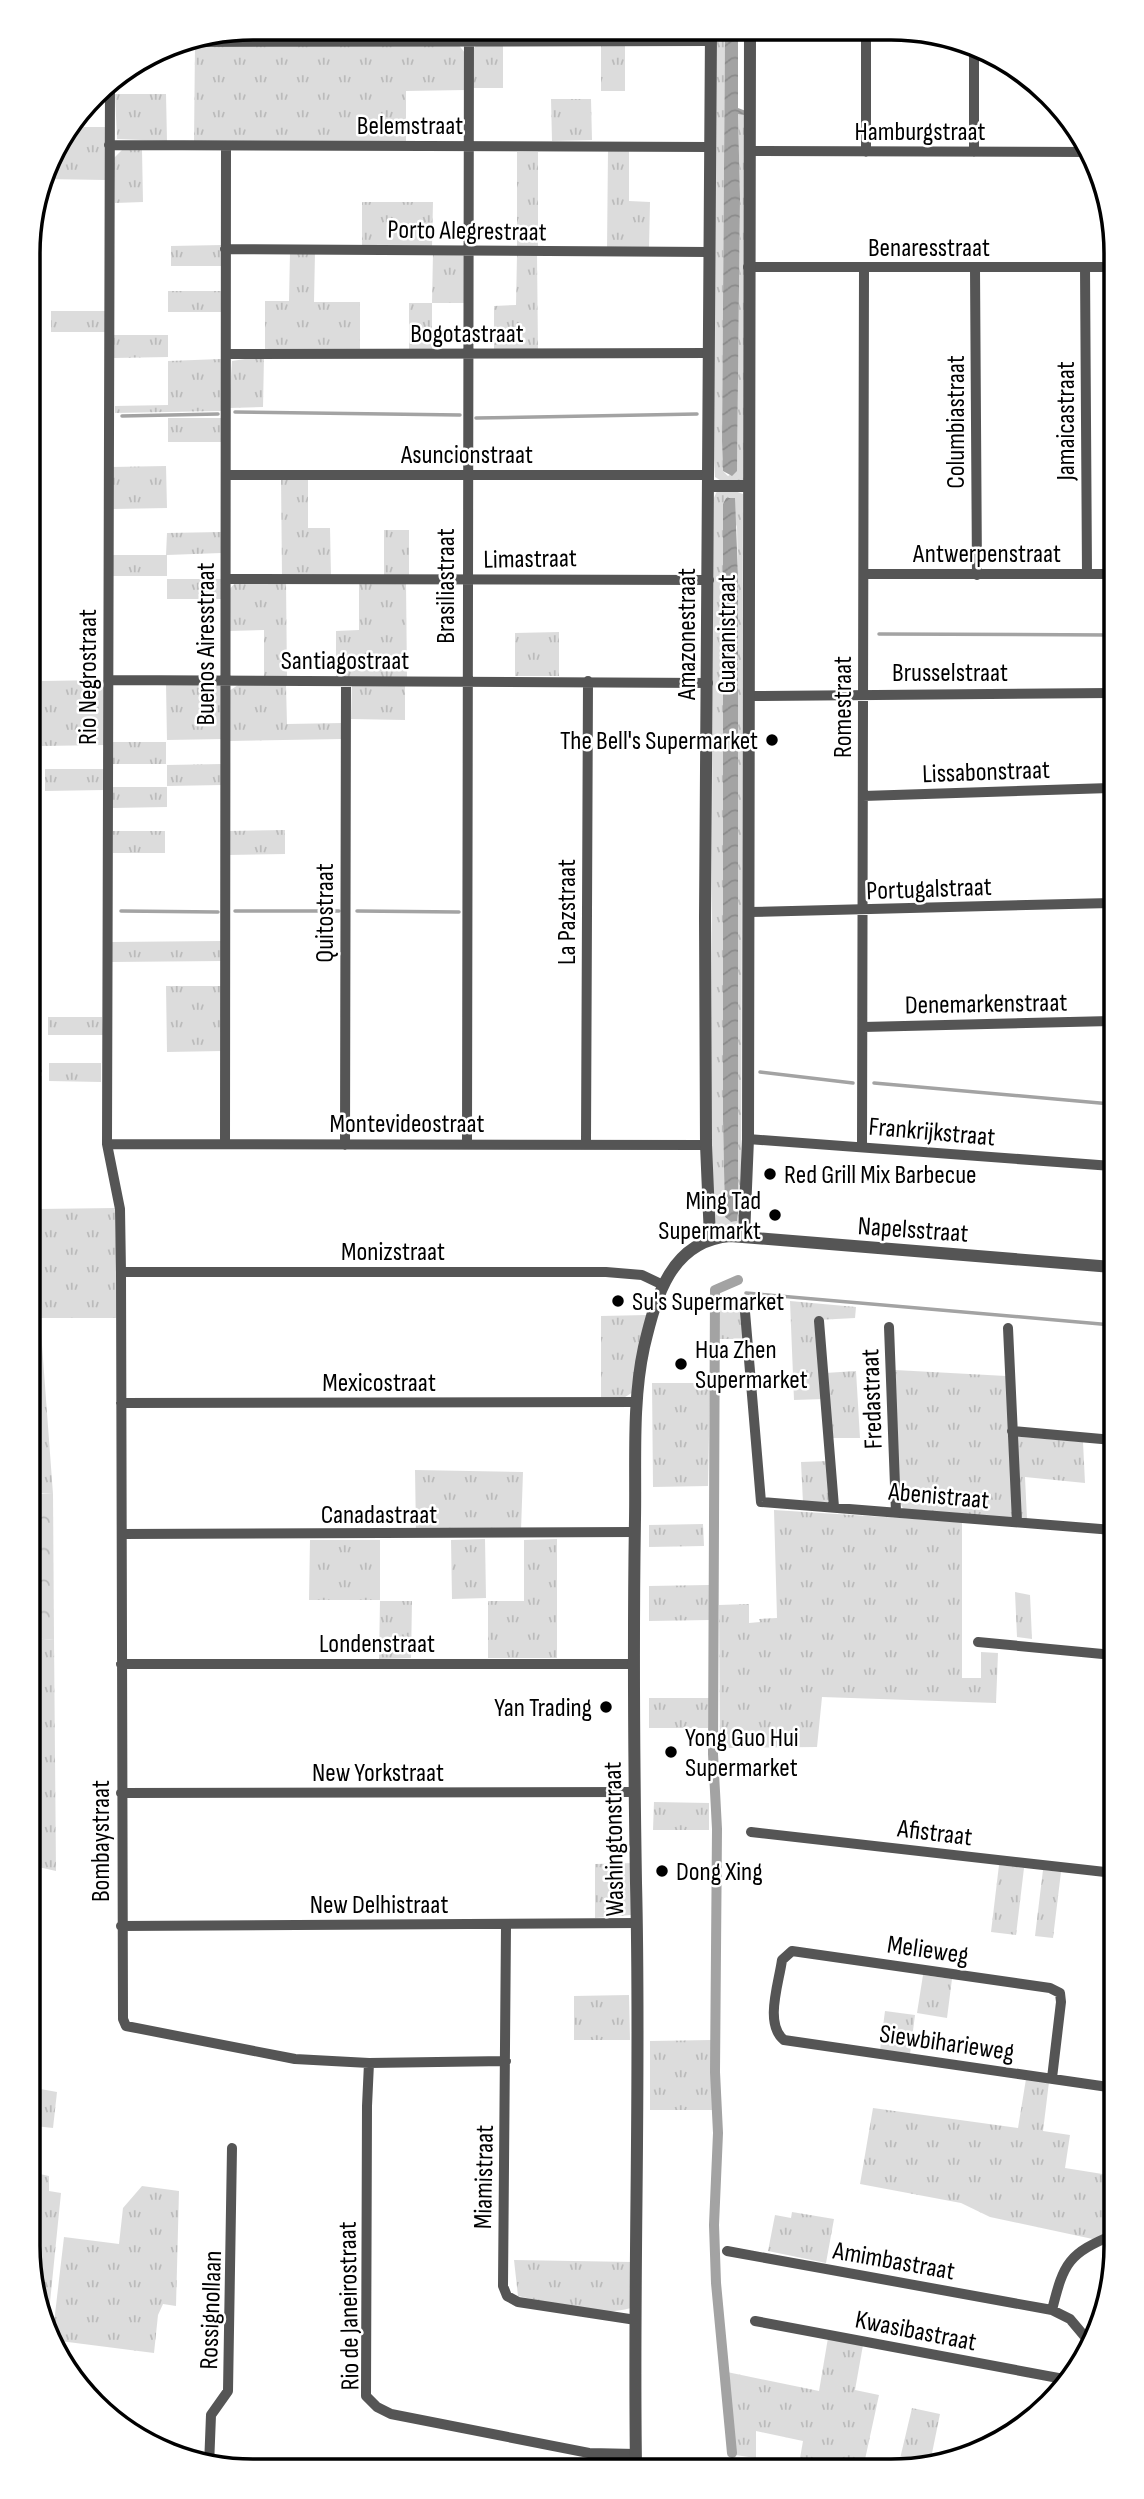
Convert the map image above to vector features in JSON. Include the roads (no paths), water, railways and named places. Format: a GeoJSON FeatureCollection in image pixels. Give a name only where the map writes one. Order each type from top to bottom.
{"type":"FeatureCollection","features":[{"type":"Feature","properties":{"kind":"street","name":"Amazonestraat"},"geometry":{"type":"LineString","coordinates":[[710,1238],[706,1144],[711,40]]}},
{"type":"Feature","properties":{"kind":"street","name":"Guaranistraat"},"geometry":{"type":"LineString","coordinates":[[744,1236],[748,1139],[750,40]]}},
{"type":"Feature","properties":{"kind":"street"},"geometry":{"type":"LineString","coordinates":[[866,40],[866,152]]}},
{"type":"Feature","properties":{"kind":"street"},"geometry":{"type":"LineString","coordinates":[[342,41],[350,41]]}},
{"type":"Feature","properties":{"kind":"street","name":"Brasiliastraat"},"geometry":{"type":"LineString","coordinates":[[467,1144],[469,41]]}},
{"type":"Feature","properties":{"kind":"street"},"geometry":{"type":"LineString","coordinates":[[974,58],[974,152]]}},
{"type":"Feature","properties":{"kind":"street","name":"Rio Negrostraat"},"geometry":{"type":"LineString","coordinates":[[110,96],[107,1144],[120,1209],[121,1272]]}},
{"type":"Feature","properties":{"kind":"street","name":"Belemstraat"},"geometry":{"type":"LineString","coordinates":[[109,145],[710,147]]}},
{"type":"Feature","properties":{"kind":"street","name":"Buenos Airesstraat"},"geometry":{"type":"LineString","coordinates":[[225,1142],[226,146]]}},
{"type":"Feature","properties":{"kind":"street","name":"Hamburgstraat"},"geometry":{"type":"LineString","coordinates":[[750,151],[1077,150]]}},
{"type":"Feature","properties":{"kind":"street","name":"Porto Alegrestraat"},"geometry":{"type":"LineString","coordinates":[[225,249],[709,252]]}},
{"type":"Feature","properties":{"kind":"street","name":"Benaresstraat"},"geometry":{"type":"LineString","coordinates":[[748,267],[1104,267]]}},
{"type":"Feature","properties":{"kind":"street","name":"Jamaicastraat"},"geometry":{"type":"LineString","coordinates":[[1085,267],[1087,574]]}},
{"type":"Feature","properties":{"kind":"street","name":"Romestraat"},"geometry":{"type":"LineString","coordinates":[[862,1147],[864,268]]}},
{"type":"Feature","properties":{"kind":"street","name":"Columbiastraat"},"geometry":{"type":"LineString","coordinates":[[975,269],[977,575]]}},
{"type":"Feature","properties":{"kind":"street","name":"Bogotastraat"},"geometry":{"type":"LineString","coordinates":[[226,354],[709,353]]}},
{"type":"Feature","properties":{"kind":"street","name":"Asuncionstraat"},"geometry":{"type":"LineString","coordinates":[[226,475],[467,475],[708,481]]}},
{"type":"Feature","properties":{"kind":"street"},"geometry":{"type":"LineString","coordinates":[[708,481],[749,486]]}},
{"type":"Feature","properties":{"kind":"street","name":"Antwerpenstraat"},"geometry":{"type":"LineString","coordinates":[[864,574],[1104,574]]}},
{"type":"Feature","properties":{"kind":"street","name":"Limastraat"},"geometry":{"type":"LineString","coordinates":[[226,579],[709,580]]}},
{"type":"Feature","properties":{"kind":"street","name":"Santiagostraat"},"geometry":{"type":"LineString","coordinates":[[108,680],[708,683]]}},
{"type":"Feature","properties":{"kind":"street","name":"La Pazstraat"},"geometry":{"type":"LineString","coordinates":[[586,1143],[588,681]]}},
{"type":"Feature","properties":{"kind":"street","name":"Quitostraat"},"geometry":{"type":"LineString","coordinates":[[345,1145],[346,682]]}},
{"type":"Feature","properties":{"kind":"street","name":"Brusselstraat"},"geometry":{"type":"LineString","coordinates":[[749,696],[1104,693]]}},
{"type":"Feature","properties":{"kind":"street","name":"Lissabonstraat"},"geometry":{"type":"LineString","coordinates":[[863,796],[1104,788]]}},
{"type":"Feature","properties":{"kind":"street","name":"Portugalstraat"},"geometry":{"type":"LineString","coordinates":[[748,912],[1104,903]]}},
{"type":"Feature","properties":{"kind":"street","name":"Denemarkenstraat"},"geometry":{"type":"LineString","coordinates":[[863,1027],[1104,1021]]}},
{"type":"Feature","properties":{"kind":"street","name":"Frankrijkstraat"},"geometry":{"type":"LineString","coordinates":[[748,1139],[1104,1166]]}},
{"type":"Feature","properties":{"kind":"street","name":"Montevideostraat"},"geometry":{"type":"LineString","coordinates":[[107,1144],[706,1144]]}},
{"type":"Feature","properties":{"kind":"street","name":"Napelsstraat"},"geometry":{"type":"LineString","coordinates":[[710,1238],[744,1236],[1103,1265]]}},
{"type":"Feature","properties":{"kind":"street","name":"Washingtonstraat"},"geometry":{"type":"LineString","coordinates":[[636,2459],[638,1923],[632,1664],[637,1402],[645,1344],[663,1284],[675,1264],[692,1247],[710,1238]]}},
{"type":"Feature","properties":{"kind":"street","name":"Monizstraat"},"geometry":{"type":"LineString","coordinates":[[121,1272],[606,1272],[642,1275],[663,1284]]}},
{"type":"Feature","properties":{"kind":"street","name":"Bombaystraat"},"geometry":{"type":"LineString","coordinates":[[121,1272],[121,2008],[127,2026],[295,2059],[369,2063],[506,2061]]}},
{"type":"Feature","properties":{"kind":"street","name":"Abenistraat"},"geometry":{"type":"LineString","coordinates":[[744,1300],[761,1502],[1103,1529]]}},
{"type":"Feature","properties":{"kind":"street"},"geometry":{"type":"LineString","coordinates":[[819,1321],[834,1507]]}},
{"type":"Feature","properties":{"kind":"street","name":"Fredastraat"},"geometry":{"type":"LineString","coordinates":[[890,1327],[897,1512]]}},
{"type":"Feature","properties":{"kind":"street"},"geometry":{"type":"LineString","coordinates":[[1008,1328],[1017,1522]]}},
{"type":"Feature","properties":{"kind":"street","name":"Mexicostraat"},"geometry":{"type":"LineString","coordinates":[[121,1404],[637,1402]]}},
{"type":"Feature","properties":{"kind":"street"},"geometry":{"type":"LineString","coordinates":[[1012,1431],[1103,1439]]}},
{"type":"Feature","properties":{"kind":"street","name":"Canadastraat"},"geometry":{"type":"LineString","coordinates":[[122,1534],[635,1532]]}},
{"type":"Feature","properties":{"kind":"street"},"geometry":{"type":"LineString","coordinates":[[978,1642],[1103,1654]]}},
{"type":"Feature","properties":{"kind":"street","name":"Londenstraat"},"geometry":{"type":"LineString","coordinates":[[121,1664],[632,1664]]}},
{"type":"Feature","properties":{"kind":"street","name":"New Yorkstraat"},"geometry":{"type":"LineString","coordinates":[[121,1793],[634,1793]]}},
{"type":"Feature","properties":{"kind":"street","name":"Afistraat"},"geometry":{"type":"LineString","coordinates":[[751,1832],[1103,1873]]}},
{"type":"Feature","properties":{"kind":"street","name":"New Delhistraat"},"geometry":{"type":"LineString","coordinates":[[121,1926],[506,1926],[638,1923]]}},
{"type":"Feature","properties":{"kind":"street","name":"Miamistraat"},"geometry":{"type":"LineString","coordinates":[[506,1926],[503,2286],[507,2296],[518,2302],[569,2312],[636,2320]]}},
{"type":"Feature","properties":{"kind":"street","name":"Melieweg"},"geometry":{"type":"LineString","coordinates":[[776,2033],[774,2021],[782,1960],[792,1951],[1050,1988],[1059,1993],[1061,2002],[1052,2078]]}},
{"type":"Feature","properties":{"kind":"street","name":"Siewbiharieweg"},"geometry":{"type":"LineString","coordinates":[[776,2033],[784,2040],[1103,2086]]}},
{"type":"Feature","properties":{"kind":"street","name":"Rio de Janeirostraat"},"geometry":{"type":"LineString","coordinates":[[369,2063],[366,2106],[366,2396],[376,2407],[391,2414],[629,2459]]}},
{"type":"Feature","properties":{"kind":"street","name":"Rossignollaan"},"geometry":{"type":"LineString","coordinates":[[209,2455],[211,2415],[228,2390],[232,2148]]}},
{"type":"Feature","properties":{"kind":"street"},"geometry":{"type":"LineString","coordinates":[[1084,2336],[1070,2319],[1052,2310],[1062,2271],[1068,2263],[1103,2241]]}},
{"type":"Feature","properties":{"kind":"street","name":"Amimbastraat"},"geometry":{"type":"LineString","coordinates":[[727,2251],[1052,2310]]}},
{"type":"Feature","properties":{"kind":"street","name":"Kwasibastraat"},"geometry":{"type":"LineString","coordinates":[[755,2321],[1057,2378]]}},
{"type":"Feature","properties":{"kind":"water"},"geometry":{"type":"Polygon","coordinates":[[[725,40],[738,40],[738,108],[746,111],[745,115],[738,114],[740,197],[737,471],[732,476],[723,471],[725,40]]]}},
{"type":"Feature","properties":{"kind":"water"},"geometry":{"type":"Polygon","coordinates":[[[726,498],[735,498],[738,576],[738,1213],[737,1221],[731,1222],[725,1217],[723,1120],[723,504],[726,498]]]}},
{"type":"Feature","properties":{"kind":"waterway"},"geometry":{"type":"LineString","coordinates":[[235,412],[460,415]]}},
{"type":"Feature","properties":{"kind":"waterway"},"geometry":{"type":"LineString","coordinates":[[122,416],[218,414]]}},
{"type":"Feature","properties":{"kind":"waterway"},"geometry":{"type":"LineString","coordinates":[[476,418],[697,414]]}},
{"type":"Feature","properties":{"kind":"waterway"},"geometry":{"type":"LineString","coordinates":[[879,634],[1104,635]]}},
{"type":"Feature","properties":{"kind":"waterway"},"geometry":{"type":"LineString","coordinates":[[121,911],[218,912]]}},
{"type":"Feature","properties":{"kind":"waterway"},"geometry":{"type":"LineString","coordinates":[[235,911],[339,911]]}},
{"type":"Feature","properties":{"kind":"waterway"},"geometry":{"type":"LineString","coordinates":[[357,911],[459,912]]}},
{"type":"Feature","properties":{"kind":"waterway"},"geometry":{"type":"LineString","coordinates":[[760,1072],[853,1083]]}},
{"type":"Feature","properties":{"kind":"waterway"},"geometry":{"type":"LineString","coordinates":[[874,1083],[1104,1103]]}},
{"type":"Feature","properties":{"kind":"waterway"},"geometry":{"type":"LineString","coordinates":[[732,2453],[716,2283],[714,2225],[718,2133],[715,2072],[717,1829],[713,1754],[715,1290],[738,1280]]}},
{"type":"Feature","properties":{"kind":"waterway"},"geometry":{"type":"LineString","coordinates":[[746,1293],[1103,1324]]}},
{"type":"Feature","properties":{"kind":"place","name":"The Bell's Supermarket"},"geometry":{"type":"Point","coordinates":[772,740]}},
{"type":"Feature","properties":{"kind":"place","name":"Red Grill Mix Barbecue"},"geometry":{"type":"Point","coordinates":[770,1174]}},
{"type":"Feature","properties":{"kind":"place","name":"Ming Tad Supermarkt"},"geometry":{"type":"Point","coordinates":[775,1215]}},
{"type":"Feature","properties":{"kind":"place","name":"Su's Supermarket"},"geometry":{"type":"Point","coordinates":[618,1301]}},
{"type":"Feature","properties":{"kind":"place","name":"Hua Zhen Supermarket"},"geometry":{"type":"Point","coordinates":[681,1364]}},
{"type":"Feature","properties":{"kind":"place","name":"Yan Trading"},"geometry":{"type":"Point","coordinates":[606,1707]}},
{"type":"Feature","properties":{"kind":"place","name":"Yong Guo Hui Supermarket"},"geometry":{"type":"Point","coordinates":[671,1752]}},
{"type":"Feature","properties":{"kind":"place","name":"Dong Xing"},"geometry":{"type":"Point","coordinates":[662,1871]}}]}
